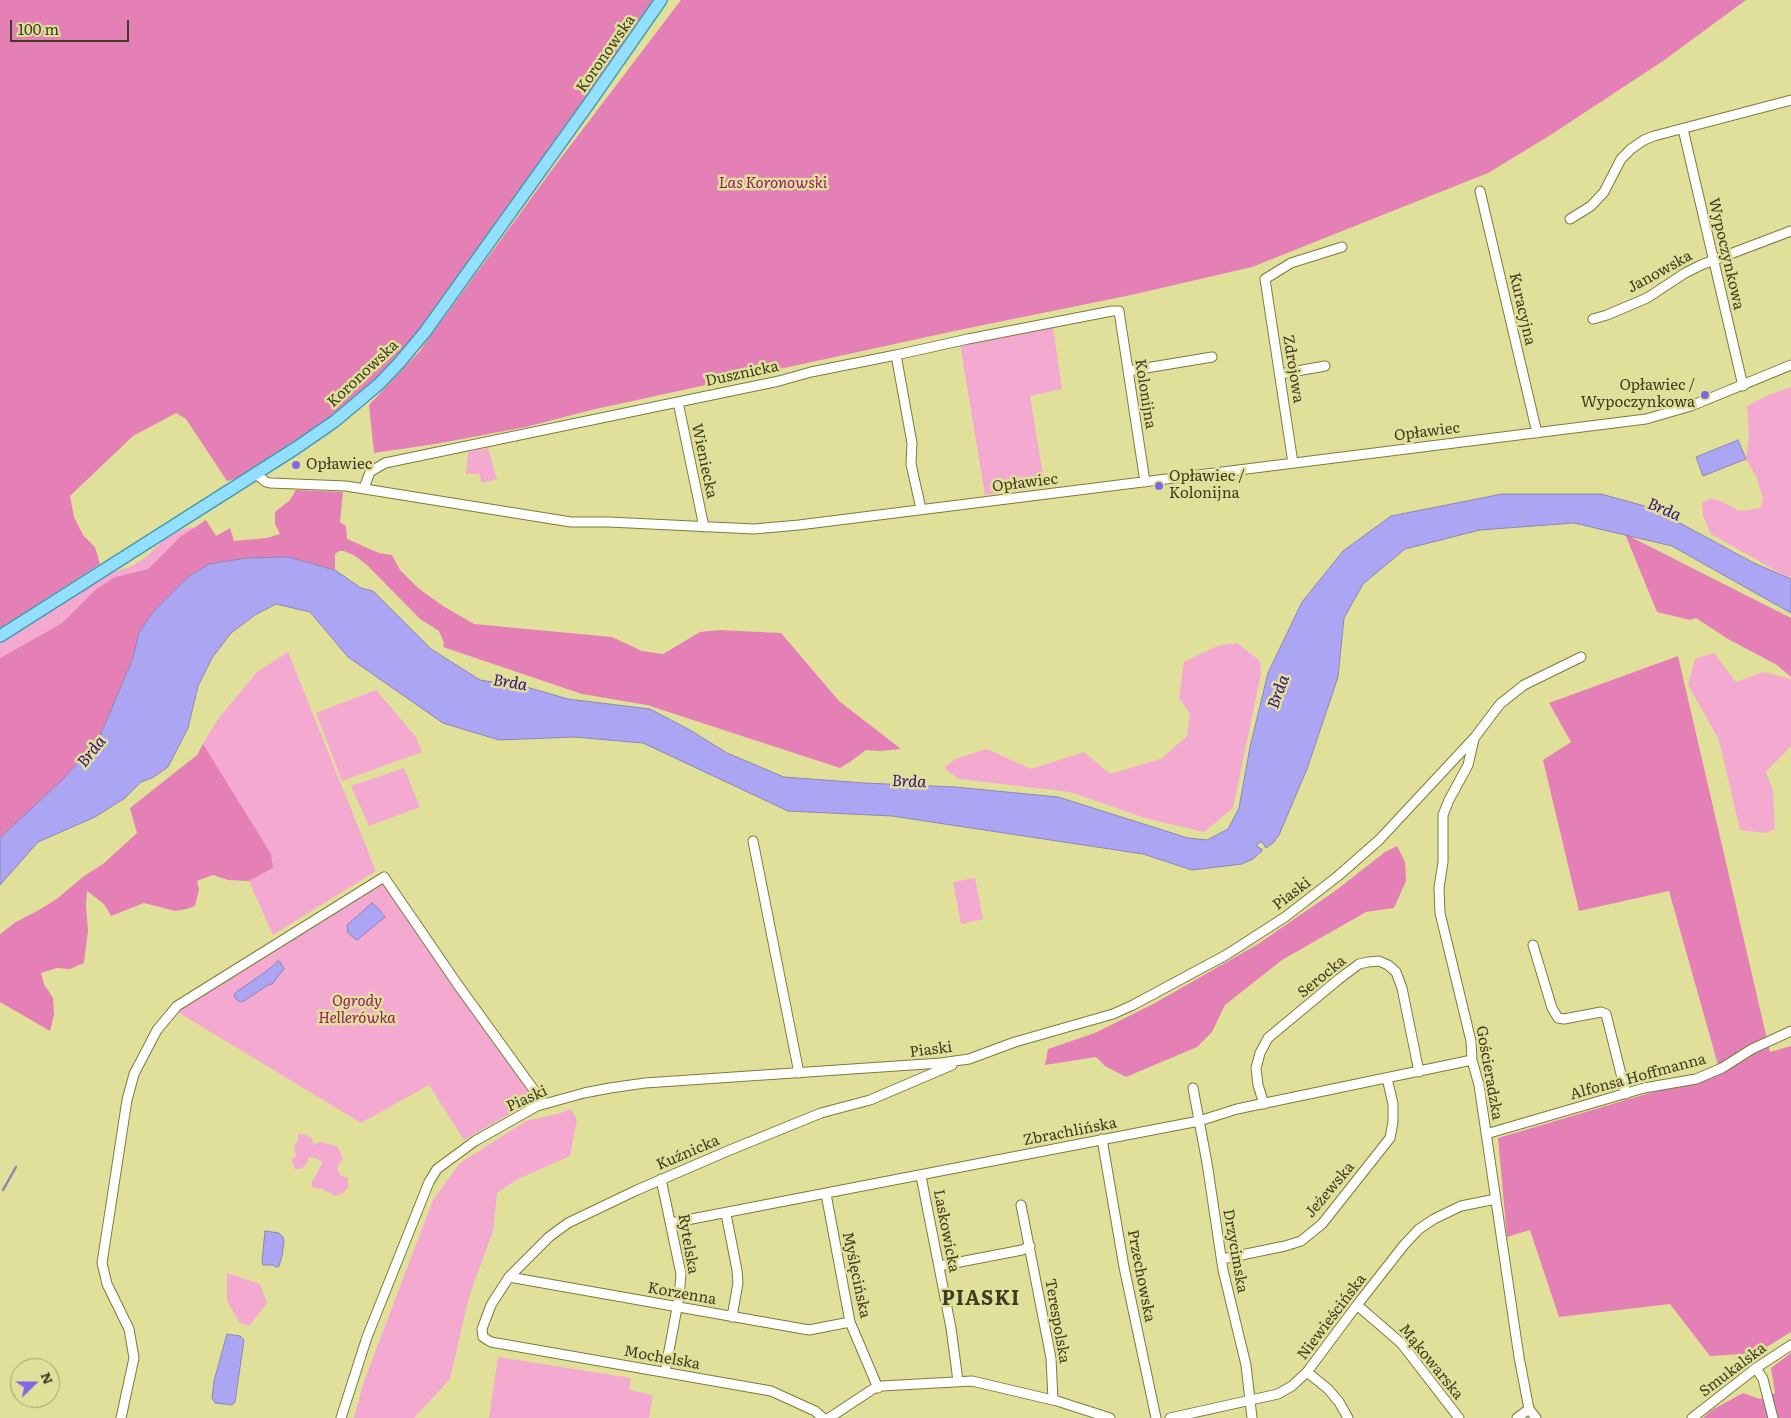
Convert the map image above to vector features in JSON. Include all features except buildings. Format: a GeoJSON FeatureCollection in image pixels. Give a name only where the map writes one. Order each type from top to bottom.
{"type":"FeatureCollection","features":[{"type":"Feature","properties":{"kind":"main road","name":"Koronowska"},"geometry":{"type":"LineString","coordinates":[[0,636],[296,448],[343,415],[378,384],[412,348],[564,139],[661,0]]}},
{"type":"Feature","properties":{"kind":"street"},"geometry":{"type":"LineString","coordinates":[[1570,219],[1591,206],[1604,192],[1621,159],[1644,140],[1791,100]]}},
{"type":"Feature","properties":{"kind":"street","name":"Wypoczynkowa"},"geometry":{"type":"LineString","coordinates":[[1683,129],[1712,260],[1743,386]]}},
{"type":"Feature","properties":{"kind":"street","name":"Kuracyjna"},"geometry":{"type":"LineString","coordinates":[[1480,191],[1537,433]]}},
{"type":"Feature","properties":{"kind":"street","name":"Janowska"},"geometry":{"type":"LineString","coordinates":[[1593,319],[1607,316],[1646,298],[1685,273],[1712,260],[1791,231]]}},
{"type":"Feature","properties":{"kind":"street","name":"Zdrojowa"},"geometry":{"type":"LineString","coordinates":[[1293,464],[1265,279],[1291,264],[1342,247]]}},
{"type":"Feature","properties":{"kind":"street","name":"Dusznicka"},"geometry":{"type":"LineString","coordinates":[[364,488],[370,472],[386,463],[1045,323],[1119,311]]}},
{"type":"Feature","properties":{"kind":"street","name":"Kolonijna"},"geometry":{"type":"LineString","coordinates":[[1119,311],[1145,482]]}},
{"type":"Feature","properties":{"kind":"street"},"geometry":{"type":"LineString","coordinates":[[896,355],[912,443],[911,464],[921,509]]}},
{"type":"Feature","properties":{"kind":"street"},"geometry":{"type":"LineString","coordinates":[[1128,371],[1212,357]]}},
{"type":"Feature","properties":{"kind":"street"},"geometry":{"type":"LineString","coordinates":[[1280,374],[1325,366]]}},
{"type":"Feature","properties":{"kind":"street","name":"Opławiec"},"geometry":{"type":"LineString","coordinates":[[256,474],[270,483],[330,484],[364,488],[571,522],[609,522],[733,529],[772,528],[1293,464],[1659,416],[1691,406],[1791,366]]}},
{"type":"Feature","properties":{"kind":"street","name":"Wieniecka"},"geometry":{"type":"LineString","coordinates":[[678,402],[704,527]]}},
{"type":"Feature","properties":{"kind":"street","name":"Piaski"},"geometry":{"type":"LineString","coordinates":[[341,1418],[370,1328],[415,1215],[436,1171],[454,1155],[475,1141],[544,1104],[593,1091],[645,1083],[918,1066],[968,1059],[1015,1042],[1113,1014],[1226,955],[1276,924],[1338,876],[1380,840],[1475,737],[1500,704],[1524,685],[1581,657]]}},
{"type":"Feature","properties":{"kind":"street","name":"Gościeradzka"},"geometry":{"type":"LineString","coordinates":[[1475,737],[1468,765],[1448,800],[1443,815],[1443,862],[1439,888],[1440,913],[1471,1041],[1472,1060],[1479,1085],[1519,1357],[1529,1409],[1536,1418]]}},
{"type":"Feature","properties":{"kind":"street"},"geometry":{"type":"LineString","coordinates":[[752,841],[799,1072]]}},
{"type":"Feature","properties":{"kind":"street"},"geometry":{"type":"LineString","coordinates":[[121,1418],[134,1358],[129,1329],[107,1284],[102,1264],[127,1100],[134,1074],[157,1030],[177,1006],[384,877],[458,985],[544,1104]]}},
{"type":"Feature","properties":{"kind":"street"},"geometry":{"type":"LineString","coordinates":[[1533,945],[1552,1008],[1558,1018],[1564,1019],[1601,1012],[1606,1014],[1626,1094]]}},
{"type":"Feature","properties":{"kind":"street","name":"Serocka"},"geometry":{"type":"LineString","coordinates":[[1264,1104],[1258,1085],[1256,1068],[1260,1053],[1268,1038],[1339,979],[1359,964],[1368,962],[1379,961],[1388,965],[1396,972],[1402,988],[1419,1072]]}},
{"type":"Feature","properties":{"kind":"street","name":"Alfonsa Hoffmanna"},"geometry":{"type":"LineString","coordinates":[[1486,1134],[1644,1088],[1696,1078],[1722,1068],[1752,1049],[1791,1031]]}},
{"type":"Feature","properties":{"kind":"street","name":"Kuźnicka"},"geometry":{"type":"LineString","coordinates":[[491,1342],[483,1337],[482,1329],[492,1305],[510,1277],[561,1227],[661,1179],[821,1113],[870,1100],[968,1059]]}},
{"type":"Feature","properties":{"kind":"street","name":"Zbrachlińska"},"geometry":{"type":"LineString","coordinates":[[671,1223],[726,1214],[767,1204],[921,1176],[1199,1121],[1238,1109],[1472,1060]]}},
{"type":"Feature","properties":{"kind":"street","name":"Jeżewska"},"geometry":{"type":"LineString","coordinates":[[1222,1259],[1301,1241],[1322,1224],[1390,1138],[1394,1104],[1386,1078]]}},
{"type":"Feature","properties":{"kind":"street","name":"Drzycimska"},"geometry":{"type":"LineString","coordinates":[[1193,1088],[1208,1163],[1228,1295],[1246,1365],[1252,1418]]}},
{"type":"Feature","properties":{"kind":"street","name":"Przechowska"},"geometry":{"type":"LineString","coordinates":[[1102,1139],[1124,1267],[1156,1418]]}},
{"type":"Feature","properties":{"kind":"street","name":"Laskowicka"},"geometry":{"type":"LineString","coordinates":[[921,1176],[951,1328],[958,1381]]}},
{"type":"Feature","properties":{"kind":"street","name":"Rytelska"},"geometry":{"type":"LineString","coordinates":[[661,1179],[681,1274],[665,1372]]}},
{"type":"Feature","properties":{"kind":"street","name":"Myślęcińska"},"geometry":{"type":"LineString","coordinates":[[826,1194],[850,1322],[878,1388]]}},
{"type":"Feature","properties":{"kind":"street","name":"Niewieścińska"},"geometry":{"type":"LineString","coordinates":[[1170,1418],[1278,1394],[1292,1386],[1307,1372],[1357,1305],[1404,1245],[1419,1229],[1434,1219],[1461,1206],[1496,1199]]}},
{"type":"Feature","properties":{"kind":"street","name":"Terespolska"},"geometry":{"type":"LineString","coordinates":[[1022,1205],[1051,1358],[1053,1400]]}},
{"type":"Feature","properties":{"kind":"street"},"geometry":{"type":"LineString","coordinates":[[726,1214],[738,1283],[732,1317]]}},
{"type":"Feature","properties":{"kind":"street"},"geometry":{"type":"LineString","coordinates":[[939,1266],[1022,1250],[1030,1246]]}},
{"type":"Feature","properties":{"kind":"street","name":"Korzenna"},"geometry":{"type":"LineString","coordinates":[[510,1277],[809,1330],[850,1322]]}},
{"type":"Feature","properties":{"kind":"street","name":"Mąkowarska"},"geometry":{"type":"LineString","coordinates":[[1357,1305],[1401,1343],[1459,1418]]}},
{"type":"Feature","properties":{"kind":"street","name":"Mochelska"},"geometry":{"type":"LineString","coordinates":[[491,1342],[771,1391],[815,1412],[823,1418]]}},
{"type":"Feature","properties":{"kind":"street","name":"Smukalska"},"geometry":{"type":"LineString","coordinates":[[1692,1418],[1756,1368],[1791,1344]]}},
{"type":"Feature","properties":{"kind":"street"},"geometry":{"type":"LineString","coordinates":[[1756,1368],[1763,1379],[1772,1418]]}},
{"type":"Feature","properties":{"kind":"street"},"geometry":{"type":"LineString","coordinates":[[1307,1372],[1328,1389],[1339,1402],[1348,1418]]}},
{"type":"Feature","properties":{"kind":"street"},"geometry":{"type":"LineString","coordinates":[[829,1418],[873,1389],[972,1381],[1053,1400],[1110,1418]]}},
{"type":"Feature","properties":{"kind":"street"},"geometry":{"type":"LineString","coordinates":[[1517,1418],[1529,1409]]}},
{"type":"Feature","properties":{"kind":"green space"},"geometry":{"type":"Polygon","coordinates":[[[0,0],[654,0],[640,23],[422,329],[378,378],[330,417],[292,443],[238,478],[227,481],[186,419],[176,413],[133,436],[70,496],[74,517],[83,535],[95,547],[100,564],[0,628],[0,0]]]}},
{"type":"Feature","properties":{"kind":"green space","name":"Las Koronowski"},"geometry":{"type":"Polygon","coordinates":[[[681,0],[1746,0],[1663,61],[1549,136],[1488,173],[1252,267],[1131,295],[959,330],[591,410],[526,427],[374,453],[369,405],[419,352],[551,171],[681,0]]]}},
{"type":"Feature","properties":{"kind":"green space"},"geometry":{"type":"Polygon","coordinates":[[[1053,327],[1062,389],[1030,396],[1045,487],[985,495],[960,344],[1053,327]]]}},
{"type":"Feature","properties":{"kind":"green space"},"geometry":{"type":"Polygon","coordinates":[[[1791,387],[1791,576],[1787,577],[1711,534],[1703,516],[1702,503],[1711,498],[1739,511],[1760,508],[1763,499],[1757,478],[1746,459],[1749,435],[1747,406],[1791,387]]]}},
{"type":"Feature","properties":{"kind":"green space"},"geometry":{"type":"Polygon","coordinates":[[[488,448],[497,479],[482,483],[479,474],[466,474],[468,452],[488,448]]]}},
{"type":"Feature","properties":{"kind":"green space"},"geometry":{"type":"Polygon","coordinates":[[[296,490],[343,492],[340,522],[346,526],[347,539],[379,553],[392,555],[400,570],[418,588],[443,606],[474,624],[612,637],[642,651],[663,654],[700,632],[720,630],[781,633],[839,701],[901,749],[866,750],[840,768],[647,705],[582,694],[443,647],[444,643],[439,631],[420,619],[367,565],[355,556],[339,551],[335,554],[335,570],[288,557],[209,564],[188,577],[152,613],[139,633],[133,658],[97,743],[62,780],[0,838],[0,658],[62,623],[96,589],[115,577],[148,569],[180,537],[206,520],[216,536],[230,528],[234,541],[267,538],[280,534],[275,524],[275,512],[290,500],[296,490]]]}},
{"type":"Feature","properties":{"kind":"green space"},"geometry":{"type":"Polygon","coordinates":[[[192,527],[193,529],[180,537],[148,569],[115,577],[96,589],[62,623],[0,658],[0,643],[113,572],[130,567],[145,558],[164,540],[181,530],[192,527]]]}},
{"type":"Feature","properties":{"kind":"green space"},"geometry":{"type":"Polygon","coordinates":[[[1625,534],[1791,618],[1791,677],[1777,665],[1728,639],[1696,618],[1690,620],[1657,612],[1625,534]]]}},
{"type":"Feature","properties":{"kind":"green space"},"geometry":{"type":"Polygon","coordinates":[[[1237,643],[1260,661],[1261,674],[1233,808],[1204,832],[1145,818],[1070,792],[959,779],[944,768],[955,759],[987,749],[1031,769],[1084,752],[1110,774],[1161,759],[1187,736],[1190,714],[1179,698],[1184,662],[1217,646],[1237,643]]]}},
{"type":"Feature","properties":{"kind":"green space"},"geometry":{"type":"Polygon","coordinates":[[[288,652],[376,871],[273,935],[249,881],[273,868],[203,744],[218,719],[257,672],[288,652]]]}},
{"type":"Feature","properties":{"kind":"green space"},"geometry":{"type":"Polygon","coordinates":[[[1714,653],[1736,682],[1763,672],[1791,679],[1791,746],[1766,772],[1773,791],[1775,829],[1766,833],[1740,830],[1719,740],[1688,685],[1695,659],[1714,653]]]}},
{"type":"Feature","properties":{"kind":"green space"},"geometry":{"type":"Polygon","coordinates":[[[1678,656],[1770,1052],[1791,1046],[1791,1332],[1757,1353],[1710,1356],[1670,1304],[1559,1317],[1530,1230],[1507,1237],[1498,1138],[1720,1072],[1669,891],[1579,911],[1543,760],[1571,742],[1549,703],[1678,656]]]}},
{"type":"Feature","properties":{"kind":"green space"},"geometry":{"type":"Polygon","coordinates":[[[376,690],[416,737],[422,752],[342,781],[316,713],[376,690]]]}},
{"type":"Feature","properties":{"kind":"green space"},"geometry":{"type":"Polygon","coordinates":[[[203,744],[271,854],[273,868],[249,881],[228,880],[213,875],[197,881],[199,890],[195,906],[175,911],[144,903],[111,916],[104,904],[87,891],[88,930],[84,963],[70,969],[57,968],[41,973],[44,984],[53,998],[54,1015],[50,1031],[0,1002],[0,934],[16,922],[58,898],[84,876],[103,864],[137,833],[130,808],[197,755],[203,744]]]}},
{"type":"Feature","properties":{"kind":"green space"},"geometry":{"type":"Polygon","coordinates":[[[404,768],[420,807],[369,826],[351,786],[404,768]]]}},
{"type":"Feature","properties":{"kind":"green space"},"geometry":{"type":"Polygon","coordinates":[[[1397,846],[1405,862],[1406,881],[1394,908],[1366,912],[1282,960],[1225,1005],[1212,1032],[1197,1047],[1126,1077],[1105,1066],[1096,1057],[1045,1065],[1048,1049],[1095,1033],[1155,1003],[1258,944],[1335,891],[1385,852],[1397,846]]]}},
{"type":"Feature","properties":{"kind":"green space"},"geometry":{"type":"Polygon","coordinates":[[[975,878],[983,919],[961,924],[953,882],[975,878]]]}},
{"type":"Feature","properties":{"kind":"green space","name":"Ogrody Hellerówka"},"geometry":{"type":"Polygon","coordinates":[[[383,884],[534,1097],[525,1105],[464,1140],[429,1085],[361,1123],[176,1011],[383,884]]]}},
{"type":"Feature","properties":{"kind":"green space"},"geometry":{"type":"Polygon","coordinates":[[[571,1109],[577,1120],[570,1156],[518,1179],[497,1193],[493,1231],[469,1297],[450,1379],[414,1418],[354,1418],[363,1384],[433,1200],[460,1163],[526,1121],[571,1109]]]}},
{"type":"Feature","properties":{"kind":"green space"},"geometry":{"type":"Polygon","coordinates":[[[298,1134],[312,1138],[313,1145],[320,1142],[337,1146],[343,1158],[337,1168],[340,1175],[348,1178],[348,1188],[343,1193],[336,1196],[320,1188],[312,1187],[312,1182],[322,1164],[316,1158],[309,1157],[307,1163],[301,1169],[295,1169],[291,1159],[296,1157],[294,1146],[298,1141],[298,1134]]]}},
{"type":"Feature","properties":{"kind":"green space"},"geometry":{"type":"Polygon","coordinates":[[[227,1273],[260,1284],[267,1303],[249,1326],[239,1322],[227,1301],[227,1273]]]}},
{"type":"Feature","properties":{"kind":"green space"},"geometry":{"type":"Polygon","coordinates":[[[1791,1353],[1791,1418],[1703,1418],[1712,1410],[1743,1393],[1760,1399],[1775,1393],[1771,1368],[1791,1353]]]}},
{"type":"Feature","properties":{"kind":"green space"},"geometry":{"type":"Polygon","coordinates":[[[498,1357],[631,1378],[629,1390],[653,1395],[649,1418],[489,1418],[498,1357]]]}},
{"type":"Feature","properties":{"kind":"water"},"geometry":{"type":"Polygon","coordinates":[[[1738,440],[1746,459],[1703,476],[1696,457],[1738,440]]]}},
{"type":"Feature","properties":{"kind":"water","name":"Brda"},"geometry":{"type":"Polygon","coordinates":[[[1502,494],[1601,494],[1652,508],[1754,563],[1791,579],[1791,613],[1672,546],[1574,523],[1480,530],[1405,549],[1363,584],[1344,618],[1338,677],[1307,769],[1279,835],[1266,848],[1263,843],[1258,843],[1257,847],[1262,849],[1262,851],[1253,859],[1242,864],[1192,870],[1143,854],[892,816],[788,811],[643,743],[574,737],[499,740],[443,723],[348,657],[310,612],[276,604],[255,615],[231,633],[212,658],[198,686],[188,728],[168,767],[152,778],[141,782],[125,798],[95,817],[38,842],[0,885],[0,838],[62,780],[97,743],[133,658],[139,633],[152,613],[188,577],[209,564],[246,558],[288,557],[335,570],[361,588],[373,591],[431,649],[480,680],[530,688],[568,699],[650,709],[690,730],[727,753],[784,777],[955,787],[1058,797],[1188,838],[1207,840],[1228,829],[1239,808],[1250,747],[1268,673],[1302,602],[1343,551],[1391,516],[1502,494]]]}},
{"type":"Feature","properties":{"kind":"water"},"geometry":{"type":"Polygon","coordinates":[[[372,903],[385,917],[357,940],[348,933],[347,925],[372,903]]]}},
{"type":"Feature","properties":{"kind":"water"},"geometry":{"type":"Polygon","coordinates":[[[278,961],[284,969],[272,984],[242,1002],[237,1000],[234,996],[235,993],[278,961]]]}},
{"type":"Feature","properties":{"kind":"water"},"geometry":{"type":"Polygon","coordinates":[[[265,1231],[279,1233],[283,1237],[284,1242],[279,1266],[263,1265],[265,1231]]]}},
{"type":"Feature","properties":{"kind":"water"},"geometry":{"type":"Polygon","coordinates":[[[227,1334],[240,1336],[244,1340],[235,1402],[232,1405],[215,1403],[212,1398],[214,1381],[227,1334]]]}},
{"type":"Feature","properties":{"kind":"waterway"},"geometry":{"type":"LineString","coordinates":[[3,1190],[16,1167]]}},
{"type":"Feature","properties":{"kind":"place","name":"Opławiec / Wypoczynkowa"},"geometry":{"type":"Point","coordinates":[1705,395]}},
{"type":"Feature","properties":{"kind":"place","name":"Opławiec"},"geometry":{"type":"Point","coordinates":[296,465]}},
{"type":"Feature","properties":{"kind":"place","name":"Opławiec / Kolonijna"},"geometry":{"type":"Point","coordinates":[1159,486]}},
{"type":"Feature","properties":{"kind":"district","name":"PIASKI"},"geometry":{"type":"Point","coordinates":[981,1299]}}]}
